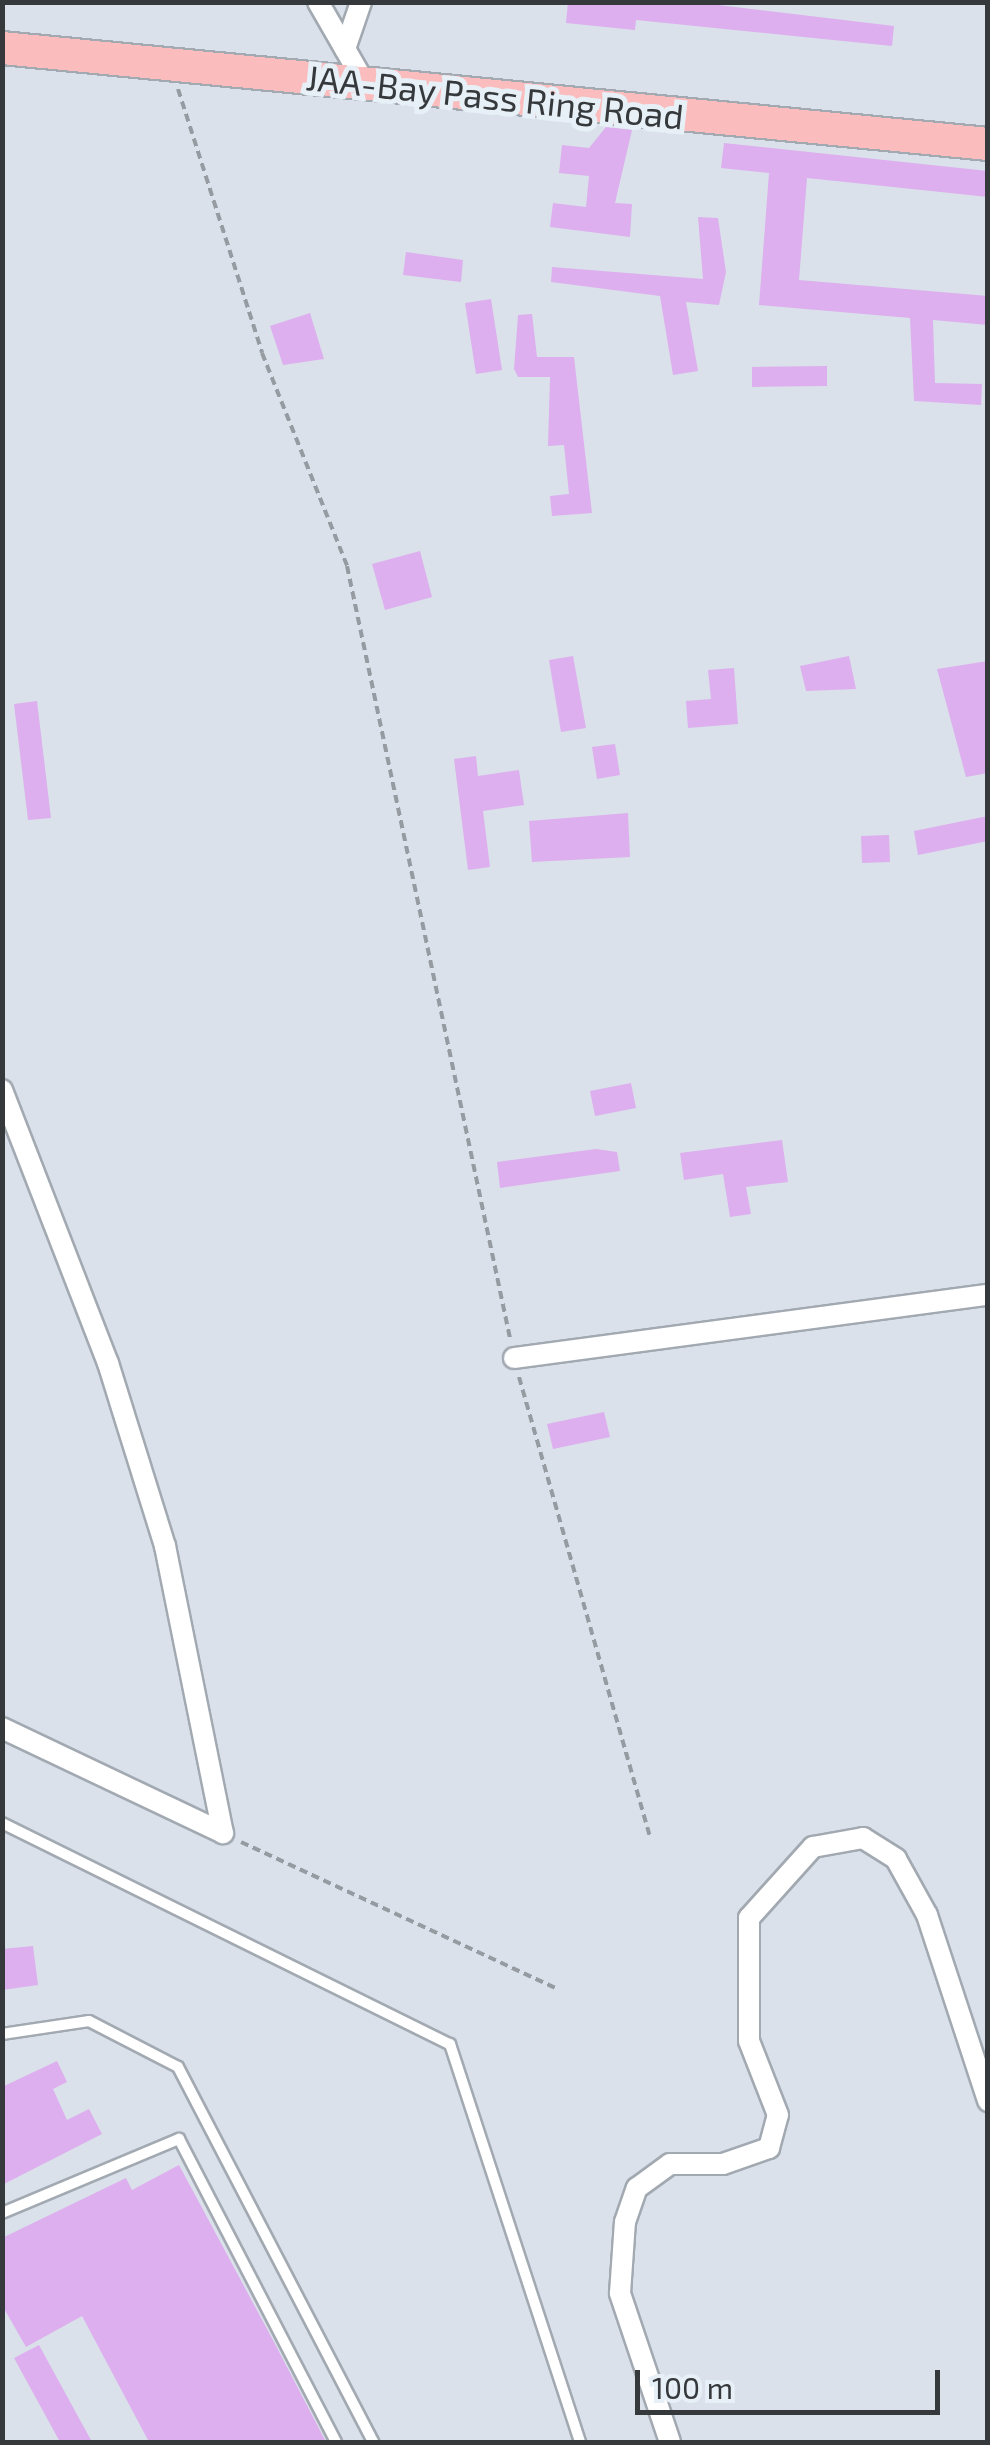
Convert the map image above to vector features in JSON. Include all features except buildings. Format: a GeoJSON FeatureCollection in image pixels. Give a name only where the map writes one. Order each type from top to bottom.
{"type":"FeatureCollection","features":[{"type":"Feature","properties":{"kind":"highway","name":"JAA-Bay Pass Ring Road"},"geometry":{"type":"LineString","coordinates":[[2,48],[988,144]]}},
{"type":"Feature","properties":{"kind":"street"},"geometry":{"type":"LineString","coordinates":[[318,2],[364,82]]}},
{"type":"Feature","properties":{"kind":"street"},"geometry":{"type":"LineString","coordinates":[[345,49],[361,2]]}},
{"type":"Feature","properties":{"kind":"street"},"geometry":{"type":"LineString","coordinates":[[2,1090],[108,1362],[165,1546],[223,1833]]}},
{"type":"Feature","properties":{"kind":"street"},"geometry":{"type":"LineString","coordinates":[[514,1358],[988,1295]]}},
{"type":"Feature","properties":{"kind":"street"},"geometry":{"type":"LineString","coordinates":[[2,1728],[223,1833]]}},
{"type":"Feature","properties":{"kind":"street"},"geometry":{"type":"LineString","coordinates":[[670,2442],[620,2293],[626,2222],[637,2188],[670,2164],[722,2164],[769,2148],[778,2114],[749,2041],[749,1918],[813,1847],[863,1838],[896,1859],[927,1915],[988,2101]]}},
{"type":"Feature","properties":{"kind":"lane"},"geometry":{"type":"LineString","coordinates":[[2,1823],[450,2044],[580,2442]]}},
{"type":"Feature","properties":{"kind":"lane"},"geometry":{"type":"LineString","coordinates":[[2,2034],[90,2021],[178,2067],[373,2442]]}},
{"type":"Feature","properties":{"kind":"lane"},"geometry":{"type":"LineString","coordinates":[[2,2213],[179,2139],[336,2442]]}},
{"type":"Feature","properties":{"kind":"path"},"geometry":{"type":"LineString","coordinates":[[170,66],[262,353],[346,566],[514,1358],[650,1836]]}},
{"type":"Feature","properties":{"kind":"path"},"geometry":{"type":"LineString","coordinates":[[223,1833],[556,1988]]}}]}
